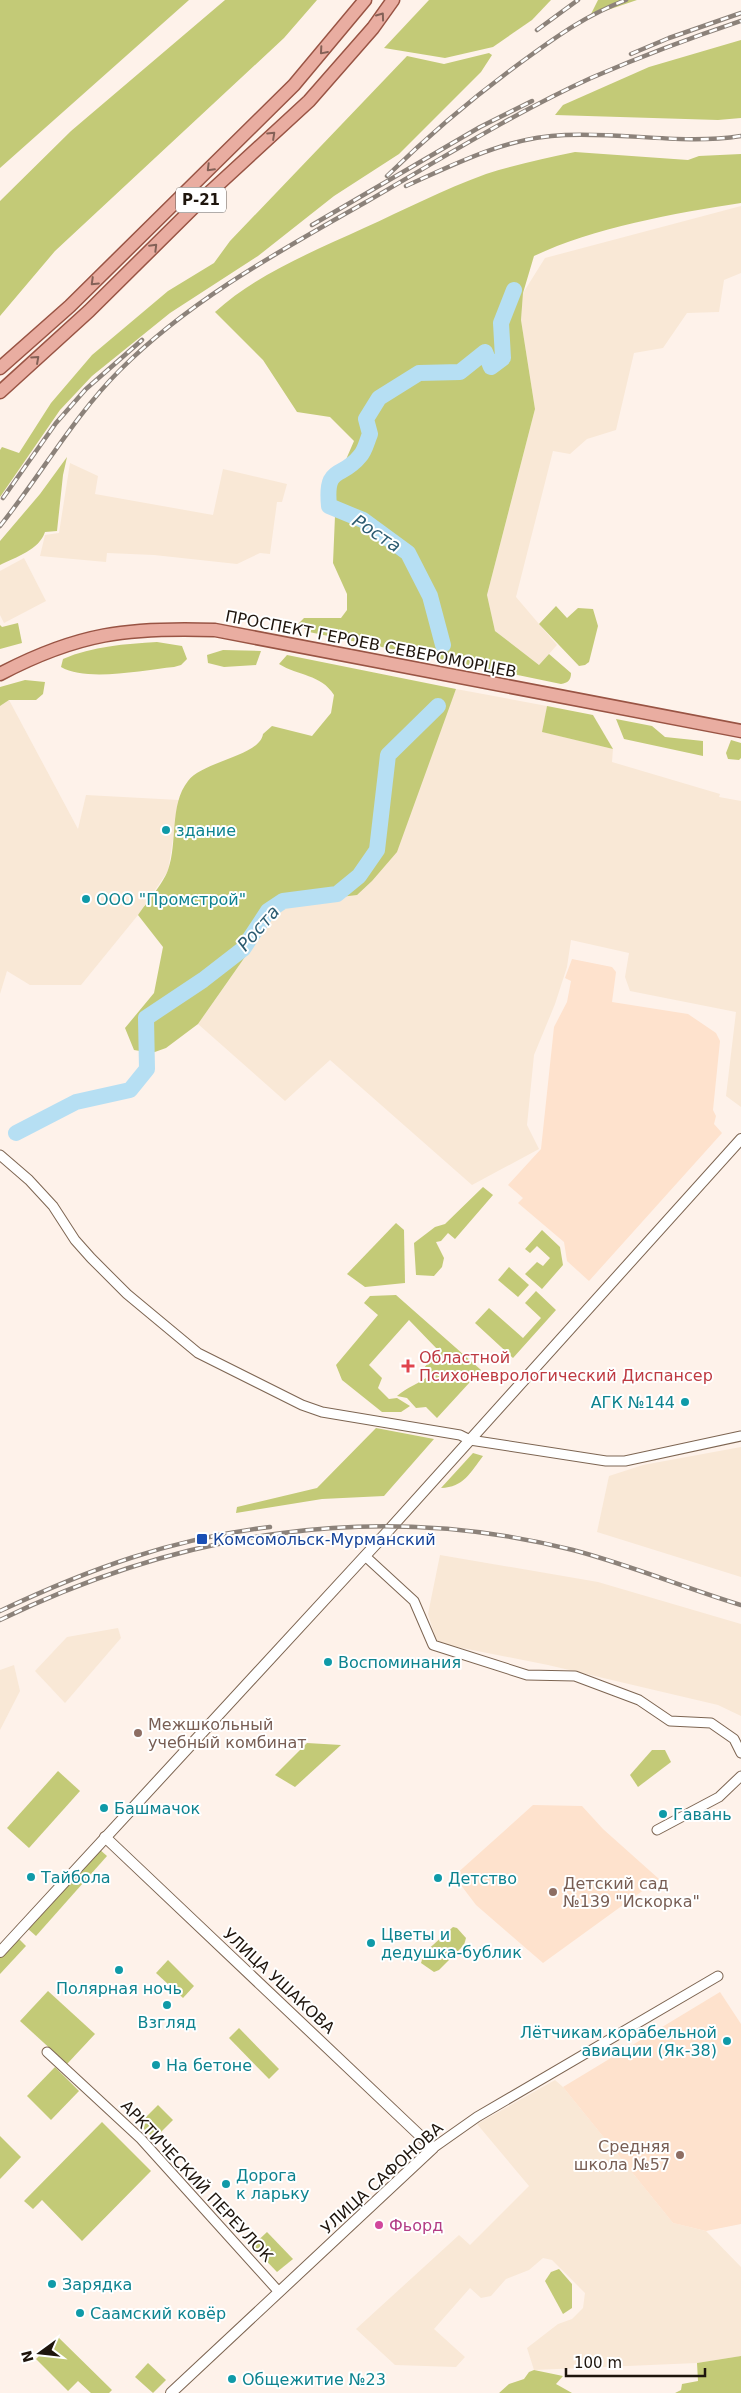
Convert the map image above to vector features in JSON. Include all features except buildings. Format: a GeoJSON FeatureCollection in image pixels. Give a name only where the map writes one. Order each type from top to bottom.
{"type":"FeatureCollection","features":[{"type":"Feature","properties":{"kind":"main road","name":"Р-21"},"geometry":{"type":"LineString","coordinates":[[0,368],[70,306],[287,91],[364,0]]}},
{"type":"Feature","properties":{"kind":"main road","name":"Р-21"},"geometry":{"type":"LineString","coordinates":[[0,392],[89,311],[196,205],[309,101],[373,28],[392,0]]}},
{"type":"Feature","properties":{"kind":"main road","name":"ПРОСПЕКТ ГЕРОЕВ СЕВЕРОМОРЦЕВ"},"geometry":{"type":"LineString","coordinates":[[0,674],[62,646],[110,633],[163,628],[215,630],[741,731]]}},
{"type":"Feature","properties":{"kind":"street"},"geometry":{"type":"LineString","coordinates":[[0,1952],[365,1556],[741,1139]]}},
{"type":"Feature","properties":{"kind":"street"},"geometry":{"type":"LineString","coordinates":[[0,1155],[29,1180],[53,1206],[75,1240],[90,1258],[127,1294],[198,1353],[308,1408],[460,1435],[470,1440],[606,1461],[625,1461],[741,1436]]}},
{"type":"Feature","properties":{"kind":"street"},"geometry":{"type":"LineString","coordinates":[[365,1556],[414,1601],[433,1645],[528,1675],[575,1676],[639,1700],[670,1720],[711,1723],[734,1739],[741,1753]]}},
{"type":"Feature","properties":{"kind":"street"},"geometry":{"type":"LineString","coordinates":[[657,1830],[719,1797],[741,1776]]}},
{"type":"Feature","properties":{"kind":"street","name":"УЛИЦА УШАКОВА"},"geometry":{"type":"LineString","coordinates":[[105,1837],[433,2148]]}},
{"type":"Feature","properties":{"kind":"street","name":"УЛИЦА САФОНОВА"},"geometry":{"type":"LineString","coordinates":[[170,2393],[433,2148],[477,2117],[718,1976]]}},
{"type":"Feature","properties":{"kind":"street","name":"АРКТИЧЕСКИЙ ПЕРЕУЛОК"},"geometry":{"type":"LineString","coordinates":[[47,2052],[141,2139],[279,2292]]}},
{"type":"Feature","properties":{"kind":"shaded area"},"geometry":{"type":"Polygon","coordinates":[[[741,206],[741,273],[724,280],[719,312],[687,313],[663,348],[634,353],[616,430],[587,439],[570,454],[553,451],[516,597],[557,645],[539,665],[495,631],[487,595],[535,409],[521,320],[523,293],[545,258],[741,206]]]}},
{"type":"Feature","properties":{"kind":"shaded area"},"geometry":{"type":"Polygon","coordinates":[[[70,463],[98,476],[95,494],[213,515],[223,469],[287,484],[282,502],[277,502],[270,554],[260,553],[237,564],[154,555],[107,553],[106,562],[40,556],[45,535],[59,533],[70,463]]]}},
{"type":"Feature","properties":{"kind":"shaded area"},"geometry":{"type":"Polygon","coordinates":[[[24,558],[46,601],[4,623],[0,615],[0,571],[24,558]]]}},
{"type":"Feature","properties":{"kind":"shaded area"},"geometry":{"type":"Polygon","coordinates":[[[456,689],[547,706],[543,732],[613,749],[612,762],[720,794],[719,797],[741,801],[741,1107],[726,1096],[736,1012],[630,991],[625,977],[629,953],[571,940],[567,967],[555,1004],[534,1055],[527,1125],[539,1149],[472,1185],[330,1060],[285,1101],[198,1024],[282,904],[302,902],[444,719],[456,689]]]}},
{"type":"Feature","properties":{"kind":"shaded area"},"geometry":{"type":"Polygon","coordinates":[[[9,700],[78,829],[86,795],[179,800],[168,871],[138,915],[81,985],[30,985],[7,971],[0,994],[0,706],[9,700]]]}},
{"type":"Feature","properties":{"kind":"shaded area"},"geometry":{"type":"Polygon","coordinates":[[[572,959],[612,967],[616,972],[612,1002],[688,1014],[716,1033],[720,1041],[713,1110],[716,1116],[714,1124],[722,1133],[589,1281],[567,1261],[564,1242],[518,1203],[523,1198],[508,1185],[541,1149],[554,1027],[567,1002],[571,981],[565,978],[572,959]]]}},
{"type":"Feature","properties":{"kind":"shaded area"},"geometry":{"type":"Polygon","coordinates":[[[741,1447],[741,1577],[597,1532],[609,1476],[643,1465],[741,1447]]]}},
{"type":"Feature","properties":{"kind":"shaded area"},"geometry":{"type":"Polygon","coordinates":[[[440,1555],[598,1582],[741,1624],[741,1716],[718,1705],[548,1665],[437,1643],[428,1614],[440,1555]]]}},
{"type":"Feature","properties":{"kind":"shaded area"},"geometry":{"type":"Polygon","coordinates":[[[118,1628],[121,1638],[65,1703],[35,1671],[67,1637],[118,1628]]]}},
{"type":"Feature","properties":{"kind":"shaded area"},"geometry":{"type":"Polygon","coordinates":[[[14,1665],[20,1691],[0,1730],[0,1670],[14,1665]]]}},
{"type":"Feature","properties":{"kind":"shaded area","name":"Детский сад №139 \"Искорка\""},"geometry":{"type":"Polygon","coordinates":[[[533,1805],[582,1806],[603,1829],[659,1879],[543,1963],[476,1905],[454,1876],[533,1805]]]}},
{"type":"Feature","properties":{"kind":"shaded area","name":"Средняя школа №57"},"geometry":{"type":"Polygon","coordinates":[[[720,1992],[741,2024],[741,2224],[706,2231],[673,2223],[563,2087],[720,1992]]]}},
{"type":"Feature","properties":{"kind":"shaded area"},"geometry":{"type":"Polygon","coordinates":[[[555,2080],[563,2087],[673,2223],[706,2231],[741,2267],[741,2356],[697,2363],[534,2370],[527,2348],[558,2324],[572,2319],[583,2308],[585,2293],[552,2260],[543,2258],[529,2270],[506,2279],[491,2296],[481,2298],[470,2288],[434,2329],[465,2357],[456,2367],[395,2365],[356,2329],[459,2235],[470,2245],[529,2186],[477,2124],[555,2080]]]}},
{"type":"Feature","properties":{"kind":"green space"},"geometry":{"type":"Polygon","coordinates":[[[0,0],[189,0],[0,168],[0,0]]]}},
{"type":"Feature","properties":{"kind":"green space"},"geometry":{"type":"Polygon","coordinates":[[[225,0],[317,0],[284,38],[55,251],[0,316],[0,201],[71,131],[225,0]]]}},
{"type":"Feature","properties":{"kind":"green space"},"geometry":{"type":"Polygon","coordinates":[[[429,0],[551,0],[532,20],[493,47],[445,58],[384,48],[429,0]]]}},
{"type":"Feature","properties":{"kind":"green space"},"geometry":{"type":"Polygon","coordinates":[[[598,0],[637,0],[590,16],[598,0]]]}},
{"type":"Feature","properties":{"kind":"green space"},"geometry":{"type":"Polygon","coordinates":[[[741,40],[741,118],[718,120],[555,115],[563,105],[649,67],[741,40]]]}},
{"type":"Feature","properties":{"kind":"green space"},"geometry":{"type":"Polygon","coordinates":[[[489,53],[492,55],[481,72],[399,154],[334,196],[258,256],[170,313],[92,376],[60,410],[0,497],[0,450],[2,447],[19,453],[51,403],[92,355],[168,291],[214,263],[230,241],[407,56],[444,64],[489,53]]]}},
{"type":"Feature","properties":{"kind":"green space"},"geometry":{"type":"Polygon","coordinates":[[[575,152],[688,160],[699,156],[741,154],[741,203],[635,223],[582,237],[534,256],[523,293],[521,320],[535,409],[487,595],[495,631],[539,665],[549,654],[571,673],[570,679],[561,684],[309,632],[298,624],[304,618],[341,618],[347,610],[347,594],[333,563],[335,516],[332,492],[354,441],[330,417],[297,412],[263,360],[215,312],[231,298],[267,275],[439,193],[486,174],[575,152]]]}},
{"type":"Feature","properties":{"kind":"green space"},"geometry":{"type":"Polygon","coordinates":[[[67,457],[63,475],[57,531],[45,532],[38,544],[20,556],[0,565],[0,541],[40,494],[67,457]]]}},
{"type":"Feature","properties":{"kind":"green space"},"geometry":{"type":"Polygon","coordinates":[[[556,606],[567,618],[578,608],[593,609],[598,626],[589,662],[585,665],[579,666],[539,624],[556,606]]]}},
{"type":"Feature","properties":{"kind":"green space"},"geometry":{"type":"Polygon","coordinates":[[[18,623],[22,643],[0,649],[0,625],[2,627],[18,623]]]}},
{"type":"Feature","properties":{"kind":"green space"},"geometry":{"type":"Polygon","coordinates":[[[157,642],[182,646],[187,659],[181,665],[174,667],[116,674],[85,674],[61,667],[63,659],[97,648],[157,642]]]}},
{"type":"Feature","properties":{"kind":"green space"},"geometry":{"type":"Polygon","coordinates":[[[223,650],[261,651],[256,665],[224,667],[208,663],[207,655],[223,650]]]}},
{"type":"Feature","properties":{"kind":"green space"},"geometry":{"type":"Polygon","coordinates":[[[287,655],[456,689],[397,852],[357,895],[282,904],[198,1024],[166,1048],[152,1053],[134,1050],[125,1028],[154,993],[163,947],[138,915],[168,870],[173,848],[178,801],[182,791],[195,774],[252,748],[260,742],[263,734],[272,726],[312,736],[331,713],[334,695],[329,688],[316,679],[279,664],[287,655]]]}},
{"type":"Feature","properties":{"kind":"green space"},"geometry":{"type":"Polygon","coordinates":[[[25,680],[45,682],[43,694],[36,700],[9,700],[0,706],[0,687],[25,680]]]}},
{"type":"Feature","properties":{"kind":"green space"},"geometry":{"type":"Polygon","coordinates":[[[547,706],[593,715],[613,749],[542,732],[547,706]]]}},
{"type":"Feature","properties":{"kind":"green space"},"geometry":{"type":"Polygon","coordinates":[[[616,719],[652,726],[665,737],[703,741],[703,756],[624,739],[616,719]]]}},
{"type":"Feature","properties":{"kind":"green space"},"geometry":{"type":"Polygon","coordinates":[[[731,740],[741,743],[741,758],[739,760],[728,759],[726,753],[731,740]]]}},
{"type":"Feature","properties":{"kind":"green space"},"geometry":{"type":"Polygon","coordinates":[[[483,1187],[493,1195],[455,1239],[448,1233],[441,1241],[436,1242],[444,1258],[442,1267],[434,1276],[416,1275],[414,1243],[435,1227],[445,1224],[483,1187]]]}},
{"type":"Feature","properties":{"kind":"green space"},"geometry":{"type":"Polygon","coordinates":[[[396,1223],[404,1230],[405,1283],[365,1287],[347,1274],[396,1223]]]}},
{"type":"Feature","properties":{"kind":"green space"},"geometry":{"type":"Polygon","coordinates":[[[542,1230],[560,1247],[563,1265],[542,1289],[525,1274],[537,1262],[543,1266],[550,1258],[537,1246],[530,1253],[525,1249],[542,1230]]]}},
{"type":"Feature","properties":{"kind":"green space"},"geometry":{"type":"Polygon","coordinates":[[[509,1267],[529,1285],[518,1297],[498,1280],[509,1267]]]}},
{"type":"Feature","properties":{"kind":"green space"},"geometry":{"type":"Polygon","coordinates":[[[536,1291],[556,1310],[513,1358],[475,1323],[489,1308],[523,1338],[541,1318],[525,1303],[536,1291]]]}},
{"type":"Feature","properties":{"kind":"green space"},"geometry":{"type":"Polygon","coordinates":[[[396,1295],[481,1370],[437,1418],[426,1407],[416,1408],[407,1398],[397,1396],[430,1375],[424,1368],[438,1350],[409,1320],[369,1365],[382,1378],[378,1388],[389,1399],[397,1398],[410,1406],[401,1412],[382,1412],[342,1380],[336,1365],[378,1315],[364,1303],[370,1296],[396,1295]]]}},
{"type":"Feature","properties":{"kind":"green space"},"geometry":{"type":"Polygon","coordinates":[[[376,1428],[434,1439],[384,1496],[322,1499],[236,1513],[237,1507],[317,1488],[376,1428]]]}},
{"type":"Feature","properties":{"kind":"green space"},"geometry":{"type":"Polygon","coordinates":[[[473,1453],[483,1456],[466,1478],[455,1485],[441,1488],[473,1453]]]}},
{"type":"Feature","properties":{"kind":"green space"},"geometry":{"type":"Polygon","coordinates":[[[307,1743],[341,1745],[295,1787],[275,1775],[307,1743]]]}},
{"type":"Feature","properties":{"kind":"green space"},"geometry":{"type":"Polygon","coordinates":[[[652,1750],[665,1750],[671,1762],[638,1787],[630,1775],[652,1750]]]}},
{"type":"Feature","properties":{"kind":"green space"},"geometry":{"type":"Polygon","coordinates":[[[58,1771],[80,1791],[29,1848],[7,1828],[58,1771]]]}},
{"type":"Feature","properties":{"kind":"green space"},"geometry":{"type":"Polygon","coordinates":[[[99,1849],[107,1856],[36,1936],[27,1928],[99,1849]]]}},
{"type":"Feature","properties":{"kind":"green space"},"geometry":{"type":"Polygon","coordinates":[[[453,1927],[457,1928],[466,1938],[464,1945],[439,1970],[434,1972],[421,1963],[424,1953],[453,1927]]]}},
{"type":"Feature","properties":{"kind":"green space"},"geometry":{"type":"Polygon","coordinates":[[[18,1938],[26,1946],[0,1974],[0,1958],[18,1938]]]}},
{"type":"Feature","properties":{"kind":"green space"},"geometry":{"type":"Polygon","coordinates":[[[168,1960],[194,1986],[183,1998],[156,1973],[168,1960]]]}},
{"type":"Feature","properties":{"kind":"green space"},"geometry":{"type":"Polygon","coordinates":[[[48,1991],[95,2034],[67,2064],[20,2021],[48,1991]]]}},
{"type":"Feature","properties":{"kind":"green space"},"geometry":{"type":"Polygon","coordinates":[[[239,2028],[279,2069],[269,2079],[229,2038],[239,2028]]]}},
{"type":"Feature","properties":{"kind":"green space"},"geometry":{"type":"Polygon","coordinates":[[[55,2067],[79,2091],[51,2120],[27,2096],[55,2067]]]}},
{"type":"Feature","properties":{"kind":"green space"},"geometry":{"type":"Polygon","coordinates":[[[158,2105],[173,2120],[154,2139],[139,2124],[158,2105]]]}},
{"type":"Feature","properties":{"kind":"green space"},"geometry":{"type":"Polygon","coordinates":[[[102,2122],[151,2171],[82,2241],[42,2200],[33,2209],[24,2201],[102,2122]]]}},
{"type":"Feature","properties":{"kind":"green space"},"geometry":{"type":"Polygon","coordinates":[[[0,2136],[21,2157],[0,2179],[0,2136]]]}},
{"type":"Feature","properties":{"kind":"green space"},"geometry":{"type":"Polygon","coordinates":[[[267,2232],[293,2259],[277,2272],[252,2246],[267,2232]]]}},
{"type":"Feature","properties":{"kind":"green space"},"geometry":{"type":"Polygon","coordinates":[[[559,2269],[572,2284],[572,2308],[563,2314],[545,2281],[551,2272],[559,2269]]]}},
{"type":"Feature","properties":{"kind":"green space"},"geometry":{"type":"Polygon","coordinates":[[[58,2337],[112,2390],[109,2393],[91,2393],[78,2381],[68,2391],[36,2359],[58,2337]]]}},
{"type":"Feature","properties":{"kind":"green space"},"geometry":{"type":"Polygon","coordinates":[[[741,2356],[741,2393],[675,2393],[681,2390],[682,2384],[698,2381],[697,2363],[741,2356]]]}},
{"type":"Feature","properties":{"kind":"green space"},"geometry":{"type":"Polygon","coordinates":[[[148,2363],[166,2380],[153,2393],[135,2377],[148,2363]]]}},
{"type":"Feature","properties":{"kind":"green space"},"geometry":{"type":"Polygon","coordinates":[[[534,2370],[563,2376],[556,2384],[572,2393],[499,2393],[509,2384],[524,2379],[529,2372],[534,2370]]]}},
{"type":"Feature","properties":{"kind":"waterway","name":"Роста"},"geometry":{"type":"LineString","coordinates":[[443,645],[430,596],[408,553],[363,520],[329,506],[329,484],[336,474],[353,463],[363,451],[370,434],[366,419],[379,398],[419,373],[460,372],[485,352],[491,367],[503,358],[501,323],[514,290]]}},
{"type":"Feature","properties":{"kind":"waterway","name":"Роста"},"geometry":{"type":"LineString","coordinates":[[16,1133],[76,1102],[130,1090],[147,1069],[146,1018],[203,980],[243,949],[268,911],[283,901],[337,894],[359,876],[377,850],[388,755],[438,706]]}},
{"type":"Feature","properties":{"kind":"railway"},"geometry":{"type":"LineString","coordinates":[[537,30],[578,0]]}},
{"type":"Feature","properties":{"kind":"railway"},"geometry":{"type":"LineString","coordinates":[[387,176],[420,144],[508,72],[574,26],[626,0]]}},
{"type":"Feature","properties":{"kind":"railway"},"geometry":{"type":"LineString","coordinates":[[631,54],[669,38],[741,13]]}},
{"type":"Feature","properties":{"kind":"railway"},"geometry":{"type":"LineString","coordinates":[[0,526],[103,388],[147,344],[206,299],[301,239],[534,106],[609,70],[741,21]]}},
{"type":"Feature","properties":{"kind":"railway"},"geometry":{"type":"LineString","coordinates":[[312,225],[480,127],[532,101]]}},
{"type":"Feature","properties":{"kind":"railway"},"geometry":{"type":"LineString","coordinates":[[406,186],[483,153],[503,146],[544,137],[609,135],[697,139],[741,136]]}},
{"type":"Feature","properties":{"kind":"railway"},"geometry":{"type":"LineString","coordinates":[[3,498],[56,423],[86,389],[142,340]]}},
{"type":"Feature","properties":{"kind":"railway"},"geometry":{"type":"LineString","coordinates":[[0,1611],[98,1569],[131,1558],[199,1539],[270,1527]]}},
{"type":"Feature","properties":{"kind":"railway"},"geometry":{"type":"LineString","coordinates":[[0,1620],[69,1590],[138,1565],[209,1546],[281,1533],[353,1527],[426,1527],[499,1535],[594,1556],[741,1605]]}},
{"type":"Feature","properties":{"kind":"place","name":"здание"},"geometry":{"type":"Point","coordinates":[166,830]}},
{"type":"Feature","properties":{"kind":"place","name":"ООО \"Промстрой\""},"geometry":{"type":"Point","coordinates":[86,899]}},
{"type":"Feature","properties":{"kind":"place","name":"Областной Психоневрологический Диспансер"},"geometry":{"type":"Point","coordinates":[408,1366]}},
{"type":"Feature","properties":{"kind":"place","name":"АГК №144"},"geometry":{"type":"Point","coordinates":[685,1402]}},
{"type":"Feature","properties":{"kind":"place","name":"Комсомольск-Мурманский"},"geometry":{"type":"Point","coordinates":[202,1539]}},
{"type":"Feature","properties":{"kind":"place","name":"Воспоминания"},"geometry":{"type":"Point","coordinates":[328,1662]}},
{"type":"Feature","properties":{"kind":"place","name":"Межшкольный учебный комбинат"},"geometry":{"type":"Point","coordinates":[138,1733]}},
{"type":"Feature","properties":{"kind":"place","name":"Башмачок"},"geometry":{"type":"Point","coordinates":[104,1808]}},
{"type":"Feature","properties":{"kind":"place","name":"Гавань"},"geometry":{"type":"Point","coordinates":[663,1814]}},
{"type":"Feature","properties":{"kind":"place","name":"Тайбола"},"geometry":{"type":"Point","coordinates":[31,1877]}},
{"type":"Feature","properties":{"kind":"place","name":"Детство"},"geometry":{"type":"Point","coordinates":[438,1878]}},
{"type":"Feature","properties":{"kind":"place","name":"Детский сад №139 \"Искорка\""},"geometry":{"type":"Point","coordinates":[553,1892]}},
{"type":"Feature","properties":{"kind":"place","name":"Цветы и дедушка-бублик"},"geometry":{"type":"Point","coordinates":[371,1943]}},
{"type":"Feature","properties":{"kind":"place","name":"Полярная ночь"},"geometry":{"type":"Point","coordinates":[119,1970]}},
{"type":"Feature","properties":{"kind":"place","name":"Взгляд"},"geometry":{"type":"Point","coordinates":[167,2005]}},
{"type":"Feature","properties":{"kind":"place","name":"Лётчикам корабельной авиации (Як-38)"},"geometry":{"type":"Point","coordinates":[727,2041]}},
{"type":"Feature","properties":{"kind":"place","name":"На бетоне"},"geometry":{"type":"Point","coordinates":[156,2065]}},
{"type":"Feature","properties":{"kind":"place","name":"Средняя школа №57"},"geometry":{"type":"Point","coordinates":[680,2155]}},
{"type":"Feature","properties":{"kind":"place","name":"Дорога к ларьку"},"geometry":{"type":"Point","coordinates":[226,2184]}},
{"type":"Feature","properties":{"kind":"place","name":"Фьорд"},"geometry":{"type":"Point","coordinates":[379,2225]}},
{"type":"Feature","properties":{"kind":"place","name":"Зарядка"},"geometry":{"type":"Point","coordinates":[52,2284]}},
{"type":"Feature","properties":{"kind":"place","name":"Саамский ковёр"},"geometry":{"type":"Point","coordinates":[80,2313]}},
{"type":"Feature","properties":{"kind":"place","name":"Общежитие №23"},"geometry":{"type":"Point","coordinates":[232,2379]}}]}
